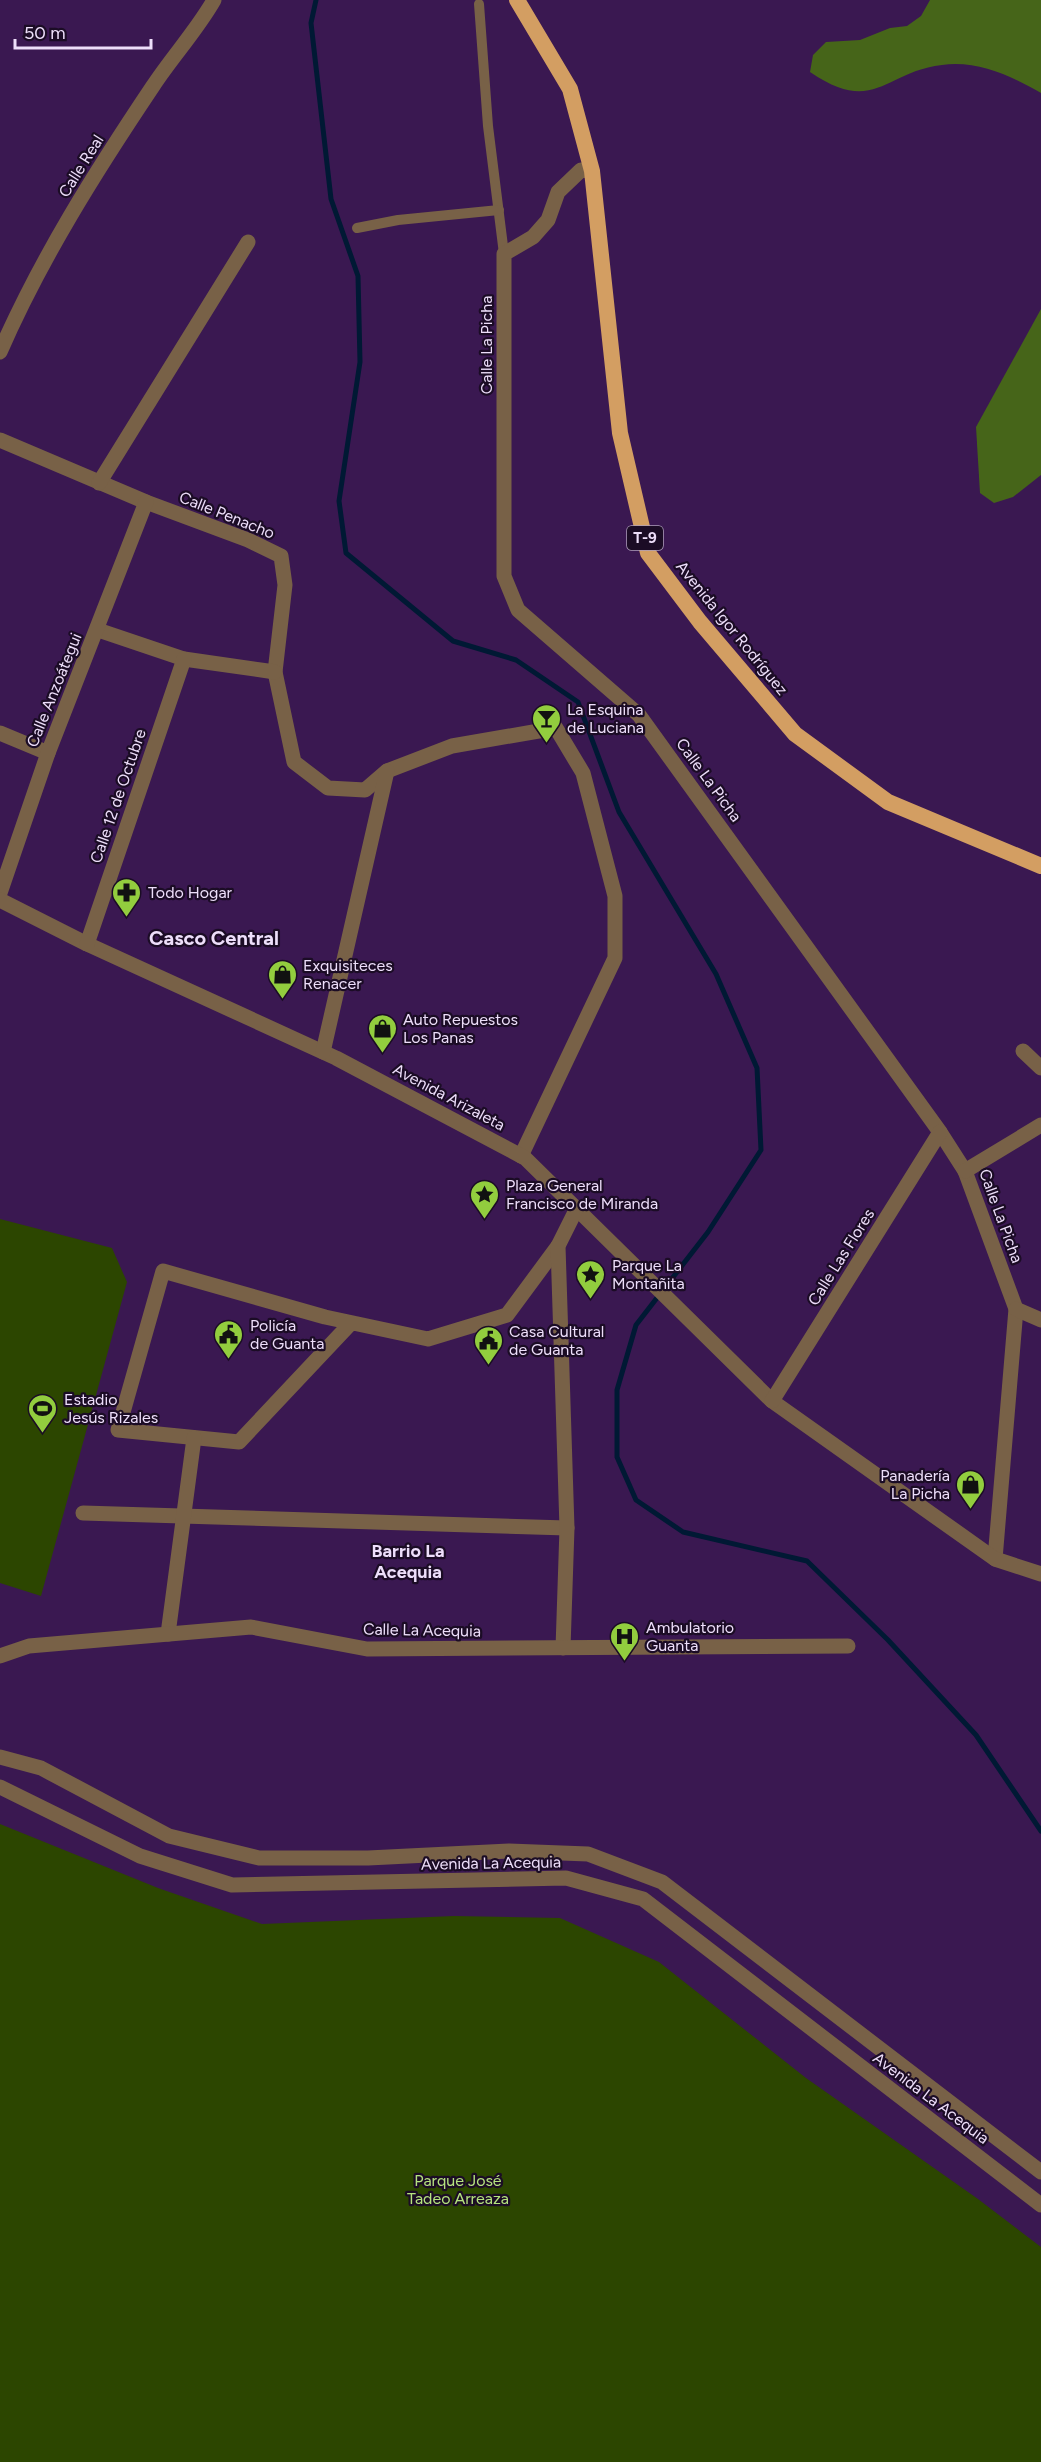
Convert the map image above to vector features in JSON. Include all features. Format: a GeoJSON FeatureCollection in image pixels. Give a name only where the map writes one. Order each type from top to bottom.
{"type":"FeatureCollection","features":[{"type":"Feature","properties":{"kind":"highway","name":"Avenida Igor Rodríguez"},"geometry":{"type":"LineString","coordinates":[[517,0],[570,89],[592,171],[620,433],[648,553],[700,622],[795,734],[888,802],[1041,866]]}},
{"type":"Feature","properties":{"kind":"street","name":"Calle Real"},"geometry":{"type":"LineString","coordinates":[[0,352],[24,297],[93,180],[153,85],[211,4],[222,0]]}},
{"type":"Feature","properties":{"kind":"street"},"geometry":{"type":"LineString","coordinates":[[504,254],[533,237],[548,220],[558,192],[581,170],[592,171]]}},
{"type":"Feature","properties":{"kind":"street"},"geometry":{"type":"LineString","coordinates":[[99,483],[248,242]]}},
{"type":"Feature","properties":{"kind":"street","name":"Calle La Picha"},"geometry":{"type":"LineString","coordinates":[[504,254],[504,576],[518,610],[639,715],[940,1132],[965,1171],[1016,1309],[995,1559]]}},
{"type":"Feature","properties":{"kind":"street","name":"Calle Penacho"},"geometry":{"type":"LineString","coordinates":[[0,440],[146,502],[248,540],[281,556],[285,585],[275,672],[294,762],[328,788],[365,790],[387,771],[452,746],[556,728],[583,772],[615,896],[615,958],[521,1156]]}},
{"type":"Feature","properties":{"kind":"street","name":"Calle Anzoátegui"},"geometry":{"type":"LineString","coordinates":[[0,892],[48,753],[98,630],[146,502]]}},
{"type":"Feature","properties":{"kind":"street"},"geometry":{"type":"LineString","coordinates":[[98,630],[184,659],[275,672]]}},
{"type":"Feature","properties":{"kind":"street","name":"Calle 12 de Octubre"},"geometry":{"type":"LineString","coordinates":[[87,944],[184,659]]}},
{"type":"Feature","properties":{"kind":"street"},"geometry":{"type":"LineString","coordinates":[[0,733],[48,753]]}},
{"type":"Feature","properties":{"kind":"street"},"geometry":{"type":"LineString","coordinates":[[323,1052],[387,771]]}},
{"type":"Feature","properties":{"kind":"street","name":"Avenida Arizaleta"},"geometry":{"type":"LineString","coordinates":[[0,900],[87,944],[323,1052],[521,1156],[628,1256],[772,1401]]}},
{"type":"Feature","properties":{"kind":"street"},"geometry":{"type":"LineString","coordinates":[[1023,1051],[1041,1068]]}},
{"type":"Feature","properties":{"kind":"street"},"geometry":{"type":"LineString","coordinates":[[965,1171],[1041,1125]]}},
{"type":"Feature","properties":{"kind":"street","name":"Calle Las Flores"},"geometry":{"type":"LineString","coordinates":[[772,1401],[940,1132]]}},
{"type":"Feature","properties":{"kind":"street"},"geometry":{"type":"LineString","coordinates":[[351,1323],[239,1442],[118,1430],[163,1271],[351,1323],[428,1340],[507,1316],[558,1246],[577,1208]]}},
{"type":"Feature","properties":{"kind":"street"},"geometry":{"type":"LineString","coordinates":[[558,1246],[567,1528],[563,1648]]}},
{"type":"Feature","properties":{"kind":"street"},"geometry":{"type":"LineString","coordinates":[[1016,1309],[1041,1320]]}},
{"type":"Feature","properties":{"kind":"street"},"geometry":{"type":"LineString","coordinates":[[772,1401],[995,1559],[1041,1574]]}},
{"type":"Feature","properties":{"kind":"street"},"geometry":{"type":"LineString","coordinates":[[168,1634],[194,1438]]}},
{"type":"Feature","properties":{"kind":"street"},"geometry":{"type":"LineString","coordinates":[[83,1513],[567,1528]]}},
{"type":"Feature","properties":{"kind":"street","name":"Calle La Acequia"},"geometry":{"type":"LineString","coordinates":[[0,1656],[29,1646],[251,1627],[367,1649],[848,1646]]}},
{"type":"Feature","properties":{"kind":"street","name":"Avenida La Acequia"},"geometry":{"type":"LineString","coordinates":[[0,1757],[41,1768],[169,1836],[259,1858],[368,1858],[509,1851],[588,1854],[662,1882],[1041,2172]]}},
{"type":"Feature","properties":{"kind":"street","name":"Avenida La Acequia"},"geometry":{"type":"LineString","coordinates":[[0,1786],[140,1856],[232,1885],[566,1878],[643,1899],[1041,2205]]}},
{"type":"Feature","properties":{"kind":"lane","name":"Calle La Picha"},"geometry":{"type":"LineString","coordinates":[[479,4],[488,126],[504,254]]}},
{"type":"Feature","properties":{"kind":"lane"},"geometry":{"type":"LineString","coordinates":[[357,228],[398,220],[499,210]]}},
{"type":"Feature","properties":{"kind":"green space"},"geometry":{"type":"Polygon","coordinates":[[[930,0],[1041,0],[1041,93],[1006,75],[968,65],[942,65],[922,69],[878,88],[865,91],[832,85],[810,72],[813,55],[826,42],[860,40],[890,28],[907,26],[921,16],[930,0]]]}},
{"type":"Feature","properties":{"kind":"green space"},"geometry":{"type":"Polygon","coordinates":[[[1041,309],[1041,475],[1013,497],[994,503],[980,493],[976,427],[1041,309]]]}},
{"type":"Feature","properties":{"kind":"green space","name":"Estadio Jesús Rizales"},"geometry":{"type":"Polygon","coordinates":[[[0,1219],[112,1248],[127,1282],[41,1596],[0,1583],[0,1219]]]}},
{"type":"Feature","properties":{"kind":"green space","name":"Parque José Tadeo Arreaza"},"geometry":{"type":"Polygon","coordinates":[[[0,1824],[158,1888],[262,1924],[454,1916],[560,1918],[659,1962],[806,2078],[978,2199],[1041,2247],[1041,2462],[0,2462],[0,1824]]]}},
{"type":"Feature","properties":{"kind":"waterway"},"geometry":{"type":"LineString","coordinates":[[316,0],[311,23],[331,199],[358,276],[360,362],[339,501],[346,553],[453,641],[516,660],[578,702],[619,812],[716,974],[757,1068],[761,1150],[708,1232],[636,1325],[617,1390],[617,1457],[636,1500],[683,1532],[807,1561],[888,1640],[976,1735],[1041,1831]]}},
{"type":"Feature","properties":{"kind":"place","name":"La Esquina de Luciana"},"geometry":{"type":"Point","coordinates":[546,744]}},
{"type":"Feature","properties":{"kind":"place","name":"Todo Hogar"},"geometry":{"type":"Point","coordinates":[127,918]}},
{"type":"Feature","properties":{"kind":"place","name":"Exquisiteces Renacer"},"geometry":{"type":"Point","coordinates":[282,1000]}},
{"type":"Feature","properties":{"kind":"place","name":"Auto Repuestos Los Panas"},"geometry":{"type":"Point","coordinates":[382,1054]}},
{"type":"Feature","properties":{"kind":"place","name":"Plaza General Francisco de Miranda"},"geometry":{"type":"Point","coordinates":[485,1220]}},
{"type":"Feature","properties":{"kind":"place","name":"Parque La Montañita"},"geometry":{"type":"Point","coordinates":[591,1300]}},
{"type":"Feature","properties":{"kind":"place","name":"Policía de Guanta"},"geometry":{"type":"Point","coordinates":[229,1360]}},
{"type":"Feature","properties":{"kind":"place","name":"Casa Cultural de Guanta"},"geometry":{"type":"Point","coordinates":[488,1366]}},
{"type":"Feature","properties":{"kind":"place","name":"Estadio Jesús Rizales"},"geometry":{"type":"Point","coordinates":[43,1434]}},
{"type":"Feature","properties":{"kind":"place","name":"Panadería La Picha"},"geometry":{"type":"Point","coordinates":[971,1510]}},
{"type":"Feature","properties":{"kind":"place","name":"Ambulatorio Guanta"},"geometry":{"type":"Point","coordinates":[625,1662]}},
{"type":"Feature","properties":{"kind":"district","name":"Casco Central"},"geometry":{"type":"Point","coordinates":[214,938]}},
{"type":"Feature","properties":{"kind":"district","name":"Barrio La Acequia"},"geometry":{"type":"Point","coordinates":[408,1561]}}]}
